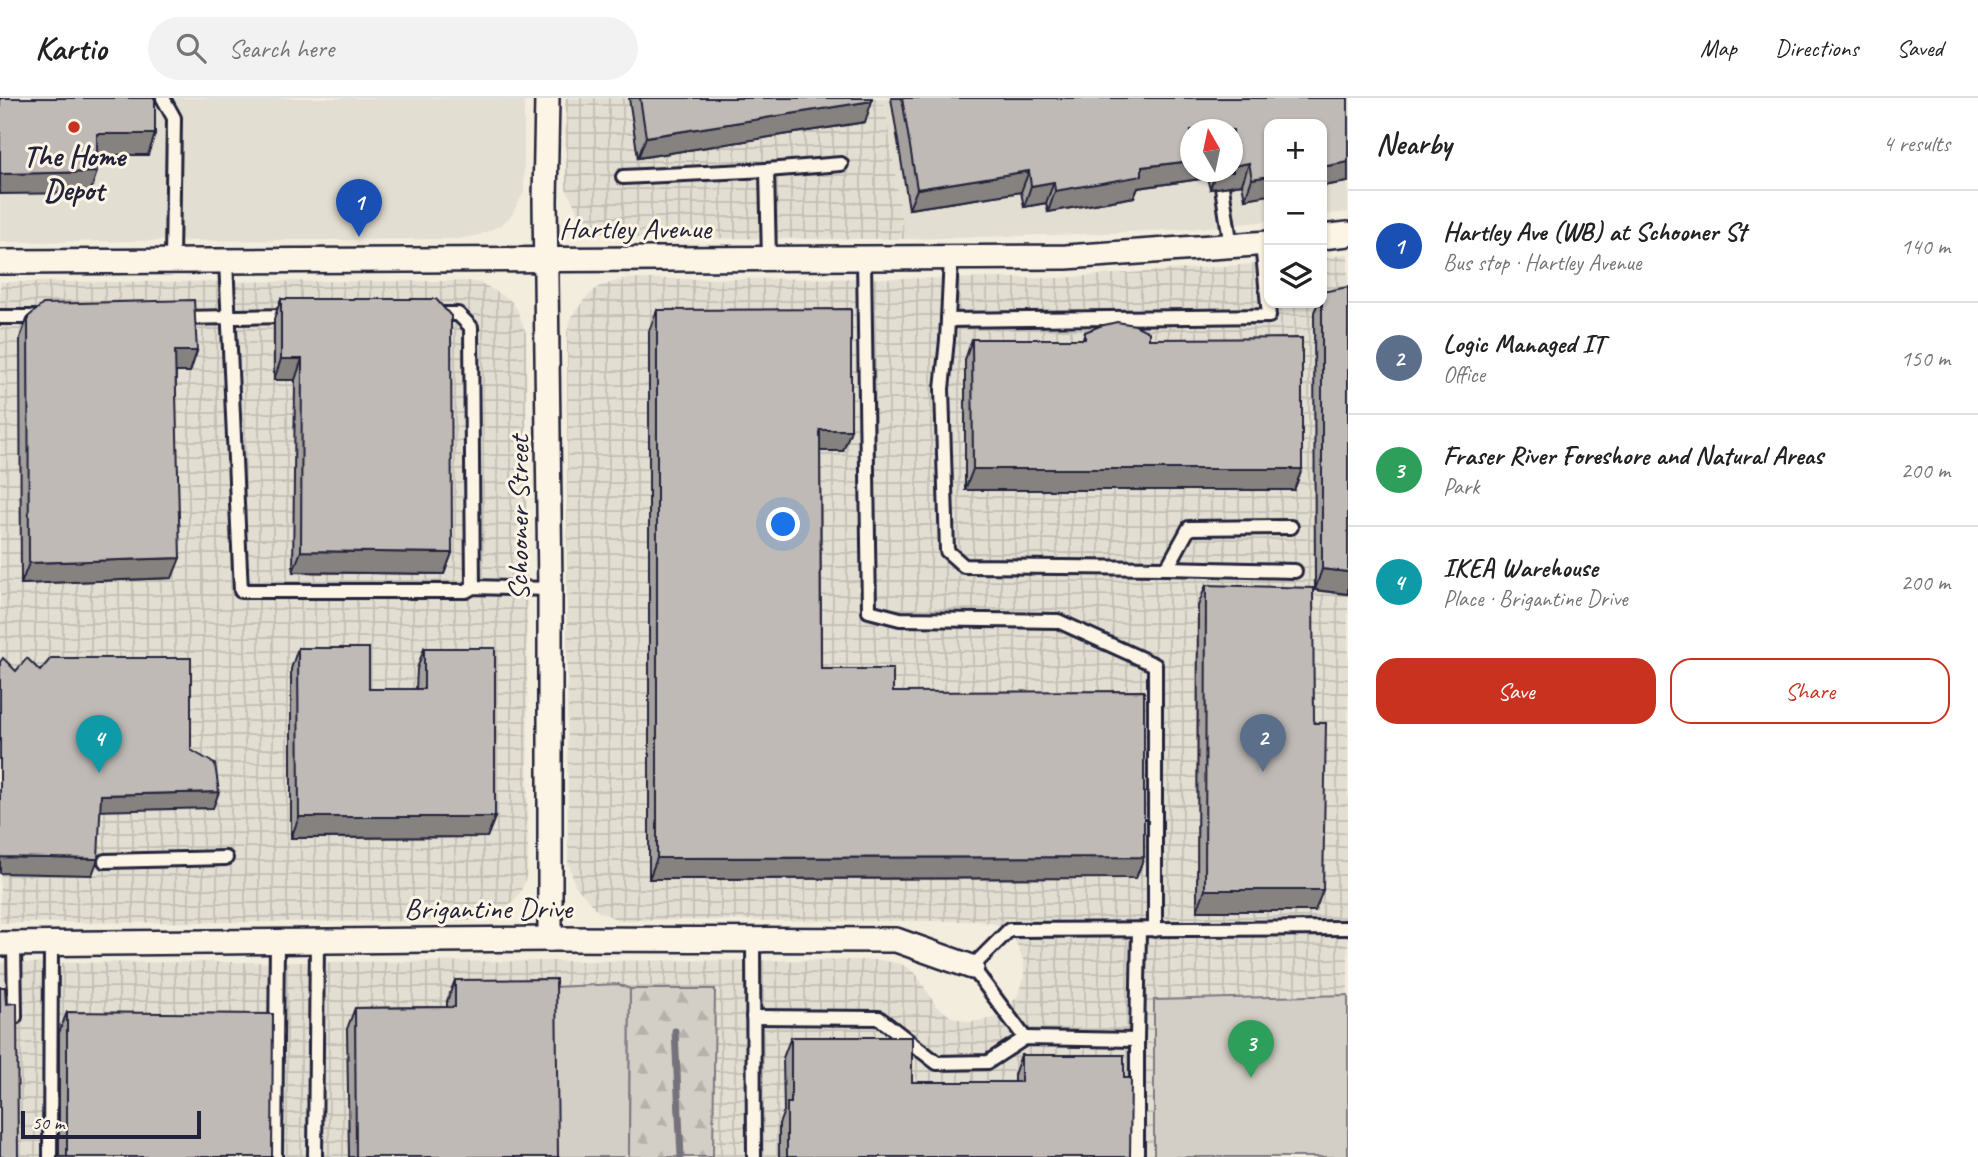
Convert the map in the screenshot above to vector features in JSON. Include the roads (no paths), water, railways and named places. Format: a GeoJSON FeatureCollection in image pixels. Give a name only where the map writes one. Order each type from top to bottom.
{"type":"FeatureCollection","features":[{"type":"Feature","properties":{"kind":"street","name":"Schooner Street"},"geometry":{"type":"LineString","coordinates":[[547,98],[545,201],[550,589],[550,939]]}},
{"type":"Feature","properties":{"kind":"street"},"geometry":{"type":"LineString","coordinates":[[1327,236],[1348,234]]}},
{"type":"Feature","properties":{"kind":"street","name":"Hartley Avenue"},"geometry":{"type":"LineString","coordinates":[[0,262],[1066,257],[1264,243]]}},
{"type":"Feature","properties":{"kind":"street","name":"Brigantine Drive"},"geometry":{"type":"LineString","coordinates":[[7,944],[550,939],[896,940],[972,967]]}},
{"type":"Feature","properties":{"kind":"lane"},"geometry":{"type":"LineString","coordinates":[[163,98],[174,118],[172,260]]}},
{"type":"Feature","properties":{"kind":"lane"},"geometry":{"type":"LineString","coordinates":[[623,177],[841,164]]}},
{"type":"Feature","properties":{"kind":"lane"},"geometry":{"type":"LineString","coordinates":[[767,170],[769,260]]}},
{"type":"Feature","properties":{"kind":"lane"},"geometry":{"type":"LineString","coordinates":[[1222,187],[1231,247]]}},
{"type":"Feature","properties":{"kind":"lane"},"geometry":{"type":"LineString","coordinates":[[948,320],[1269,316],[1266,245]]}},
{"type":"Feature","properties":{"kind":"lane"},"geometry":{"type":"LineString","coordinates":[[951,258],[942,389],[947,551],[964,566],[1295,571]]}},
{"type":"Feature","properties":{"kind":"lane"},"geometry":{"type":"LineString","coordinates":[[864,259],[869,611],[900,619],[1058,621],[1155,665],[1155,930]]}},
{"type":"Feature","properties":{"kind":"lane"},"geometry":{"type":"LineString","coordinates":[[226,261],[241,591],[466,591],[472,587],[550,589]]}},
{"type":"Feature","properties":{"kind":"lane"},"geometry":{"type":"LineString","coordinates":[[417,314],[458,314],[471,327],[472,587]]}},
{"type":"Feature","properties":{"kind":"lane"},"geometry":{"type":"LineString","coordinates":[[160,318],[308,315]]}},
{"type":"Feature","properties":{"kind":"lane"},"geometry":{"type":"LineString","coordinates":[[0,317],[53,317]]}},
{"type":"Feature","properties":{"kind":"lane"},"geometry":{"type":"LineString","coordinates":[[1167,568],[1189,528],[1291,527]]}},
{"type":"Feature","properties":{"kind":"lane"},"geometry":{"type":"LineString","coordinates":[[105,861],[226,858]]}},
{"type":"Feature","properties":{"kind":"lane"},"geometry":{"type":"LineString","coordinates":[[1025,1038],[972,967],[1009,930],[1348,928]]}},
{"type":"Feature","properties":{"kind":"lane"},"geometry":{"type":"LineString","coordinates":[[1137,1157],[1139,930]]}},
{"type":"Feature","properties":{"kind":"lane"},"geometry":{"type":"LineString","coordinates":[[752,939],[754,1157]]}},
{"type":"Feature","properties":{"kind":"lane"},"geometry":{"type":"LineString","coordinates":[[315,1157],[317,941]]}},
{"type":"Feature","properties":{"kind":"lane"},"geometry":{"type":"LineString","coordinates":[[275,1157],[277,942]]}},
{"type":"Feature","properties":{"kind":"lane"},"geometry":{"type":"LineString","coordinates":[[7,944],[15,1024]]}},
{"type":"Feature","properties":{"kind":"lane"},"geometry":{"type":"LineString","coordinates":[[50,1157],[51,944]]}},
{"type":"Feature","properties":{"kind":"lane"},"geometry":{"type":"LineString","coordinates":[[753,1017],[879,1018],[937,1063],[988,1062],[1025,1038],[1137,1040]]}},
{"type":"Feature","properties":{"kind":"waterway"},"geometry":{"type":"LineString","coordinates":[[675,1031],[681,1157]]}},
{"type":"Feature","properties":{"kind":"place","name":"The Home Depot"},"geometry":{"type":"Point","coordinates":[74,127]}},
{"type":"Feature","properties":{"kind":"place","name":"Hartley Ave (WB) at Schooner St"},"geometry":{"type":"Point","coordinates":[359,237]}},
{"type":"Feature","properties":{"kind":"place","name":"Logic Managed IT"},"geometry":{"type":"Point","coordinates":[1263,772]}},
{"type":"Feature","properties":{"kind":"place","name":"IKEA Warehouse"},"geometry":{"type":"Point","coordinates":[99,773]}},
{"type":"Feature","properties":{"kind":"place","name":"Fraser River Foreshore and Natural Areas"},"geometry":{"type":"Point","coordinates":[1251,1078]}}]}
